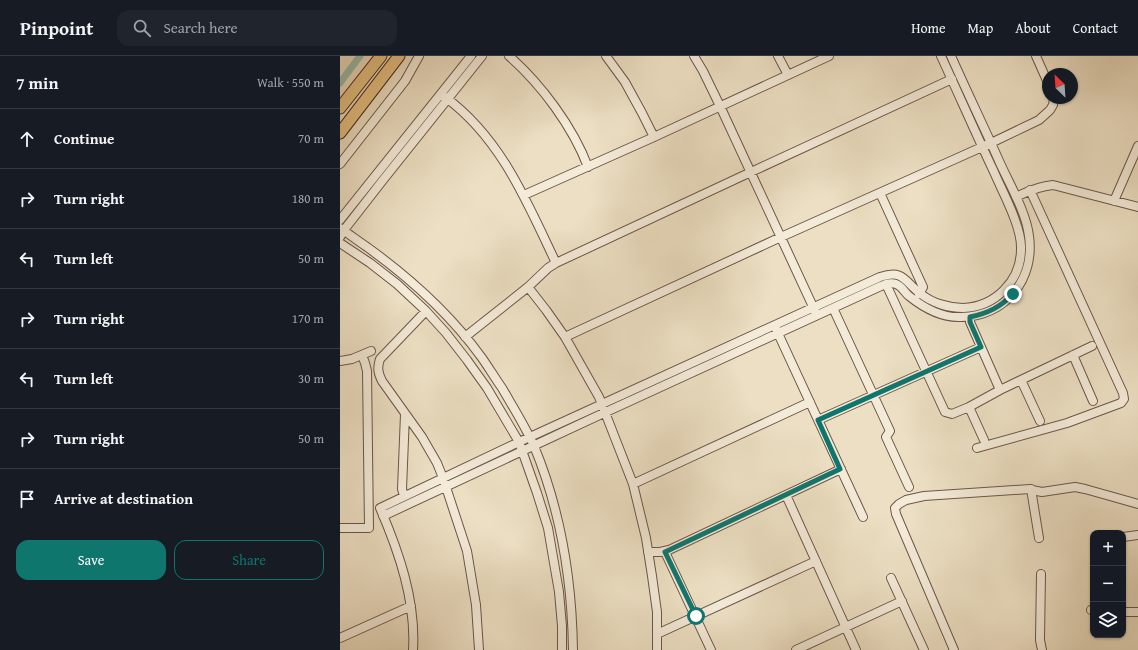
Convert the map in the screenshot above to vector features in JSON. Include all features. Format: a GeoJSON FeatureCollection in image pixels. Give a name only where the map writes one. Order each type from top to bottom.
{"type":"FeatureCollection","features":[{"type":"Feature","properties":{"kind":"main road"},"geometry":{"type":"LineString","coordinates":[[340,108],[381,56]]}},
{"type":"Feature","properties":{"kind":"main road"},"geometry":{"type":"LineString","coordinates":[[340,133],[399,56]]}},
{"type":"Feature","properties":{"kind":"street"},"geometry":{"type":"LineString","coordinates":[[340,164],[405,81],[419,56]]}},
{"type":"Feature","properties":{"kind":"street"},"geometry":{"type":"LineString","coordinates":[[471,56],[444,96],[382,180],[341,232],[379,256],[408,278],[434,303],[482,358],[509,399],[534,446],[558,521],[566,555],[573,625],[573,650]]}},
{"type":"Feature","properties":{"kind":"street"},"geometry":{"type":"LineString","coordinates":[[340,220],[444,96],[482,56]]}},
{"type":"Feature","properties":{"kind":"street"},"geometry":{"type":"LineString","coordinates":[[509,56],[528,75],[552,104],[570,130],[588,166]]}},
{"type":"Feature","properties":{"kind":"street"},"geometry":{"type":"LineString","coordinates":[[606,56],[625,82],[654,137]]}},
{"type":"Feature","properties":{"kind":"street"},"geometry":{"type":"LineString","coordinates":[[694,56],[720,106],[815,311]]}},
{"type":"Feature","properties":{"kind":"street"},"geometry":{"type":"LineString","coordinates":[[778,56],[788,75]]}},
{"type":"Feature","properties":{"kind":"street"},"geometry":{"type":"LineString","coordinates":[[524,195],[829,56]]}},
{"type":"Feature","properties":{"kind":"street"},"geometry":{"type":"LineString","coordinates":[[413,650],[414,638],[412,606],[399,557],[380,508],[529,437],[604,408],[815,311],[880,277],[889,274],[898,275],[909,283],[919,294],[936,303],[962,308],[987,303],[1007,288],[1016,272],[1020,260],[1021,249],[1018,229],[1008,203],[941,56]]}},
{"type":"Feature","properties":{"kind":"street"},"geometry":{"type":"LineString","coordinates":[[815,311],[833,308],[886,284],[896,284],[920,304],[939,314],[955,317],[970,317],[990,312],[1006,301],[1020,285],[1025,274],[1031,247],[1027,224],[951,56]]}},
{"type":"Feature","properties":{"kind":"street"},"geometry":{"type":"LineString","coordinates":[[1036,56],[1042,69]]}},
{"type":"Feature","properties":{"kind":"street"},"geometry":{"type":"LineString","coordinates":[[465,337],[556,263],[952,79]]}},
{"type":"Feature","properties":{"kind":"street"},"geometry":{"type":"LineString","coordinates":[[444,96],[466,114],[495,147],[524,195],[556,263]]}},
{"type":"Feature","properties":{"kind":"street"},"geometry":{"type":"LineString","coordinates":[[565,337],[781,237],[991,143],[1039,120],[1046,115],[1053,104]]}},
{"type":"Feature","properties":{"kind":"street"},"geometry":{"type":"LineString","coordinates":[[1114,201],[1138,146]]}},
{"type":"Feature","properties":{"kind":"street"},"geometry":{"type":"LineString","coordinates":[[1016,197],[1044,185],[1053,185],[1138,207]]}},
{"type":"Feature","properties":{"kind":"street"},"geometry":{"type":"LineString","coordinates":[[977,448],[1067,423],[1121,403],[1124,399],[1123,393],[1101,344],[1030,190]]}},
{"type":"Feature","properties":{"kind":"street"},"geometry":{"type":"LineString","coordinates":[[880,193],[923,287],[919,294]]}},
{"type":"Feature","properties":{"kind":"street"},"geometry":{"type":"LineString","coordinates":[[340,243],[370,263],[397,284],[426,311],[446,333],[487,388],[519,442],[548,528],[559,592],[562,626],[562,650]]}},
{"type":"Feature","properties":{"kind":"street"},"geometry":{"type":"LineString","coordinates":[[886,284],[945,412],[952,414],[969,407],[1000,390],[1092,346]]}},
{"type":"Feature","properties":{"kind":"street"},"geometry":{"type":"LineString","coordinates":[[528,287],[565,337],[599,397],[633,484],[646,538],[657,612],[657,650]]}},
{"type":"Feature","properties":{"kind":"street"},"geometry":{"type":"LineString","coordinates":[[833,308],[890,431],[886,437],[909,487]]}},
{"type":"Feature","properties":{"kind":"street"},"geometry":{"type":"LineString","coordinates":[[426,311],[380,359],[378,374],[422,437],[437,463],[443,478],[467,551],[476,604],[479,650]]}},
{"type":"Feature","properties":{"kind":"street"},"geometry":{"type":"LineString","coordinates":[[970,317],[970,322],[1000,390]]}},
{"type":"Feature","properties":{"kind":"street"},"geometry":{"type":"LineString","coordinates":[[776,329],[863,517]]}},
{"type":"Feature","properties":{"kind":"street"},"geometry":{"type":"LineString","coordinates":[[818,420],[981,347]]}},
{"type":"Feature","properties":{"kind":"street"},"geometry":{"type":"LineString","coordinates":[[340,361],[352,359],[371,351]]}},
{"type":"Feature","properties":{"kind":"street"},"geometry":{"type":"LineString","coordinates":[[340,528],[368,528],[367,371],[362,355]]}},
{"type":"Feature","properties":{"kind":"street"},"geometry":{"type":"LineString","coordinates":[[1074,355],[1093,401]]}},
{"type":"Feature","properties":{"kind":"street"},"geometry":{"type":"LineString","coordinates":[[1021,380],[1040,421]]}},
{"type":"Feature","properties":{"kind":"street"},"geometry":{"type":"LineString","coordinates":[[633,484],[810,402]]}},
{"type":"Feature","properties":{"kind":"street"},"geometry":{"type":"LineString","coordinates":[[969,407],[984,440]]}},
{"type":"Feature","properties":{"kind":"street"},"geometry":{"type":"LineString","coordinates":[[383,516],[523,452],[604,408]]}},
{"type":"Feature","properties":{"kind":"street"},"geometry":{"type":"LineString","coordinates":[[404,496],[402,489],[405,414]]}},
{"type":"Feature","properties":{"kind":"street"},"geometry":{"type":"LineString","coordinates":[[648,552],[665,552],[840,469]]}},
{"type":"Feature","properties":{"kind":"street"},"geometry":{"type":"LineString","coordinates":[[954,650],[896,514],[895,508],[899,504],[906,500],[924,496],[1031,489],[1042,492],[1074,487],[1138,504]]}},
{"type":"Feature","properties":{"kind":"street"},"geometry":{"type":"LineString","coordinates":[[1031,489],[1038,538]]}},
{"type":"Feature","properties":{"kind":"street"},"geometry":{"type":"LineString","coordinates":[[786,495],[856,650]]}},
{"type":"Feature","properties":{"kind":"street"},"geometry":{"type":"LineString","coordinates":[[1126,537],[1138,535]]}},
{"type":"Feature","properties":{"kind":"street"},"geometry":{"type":"LineString","coordinates":[[665,552],[711,650]]}},
{"type":"Feature","properties":{"kind":"street"},"geometry":{"type":"LineString","coordinates":[[657,634],[816,561]]}},
{"type":"Feature","properties":{"kind":"street"},"geometry":{"type":"LineString","coordinates":[[1041,574],[1040,640],[1042,650]]}},
{"type":"Feature","properties":{"kind":"street"},"geometry":{"type":"LineString","coordinates":[[891,578],[924,650]]}},
{"type":"Feature","properties":{"kind":"street"},"geometry":{"type":"LineString","coordinates":[[796,650],[902,601]]}},
{"type":"Feature","properties":{"kind":"street"},"geometry":{"type":"LineString","coordinates":[[340,638],[412,606]]}},
{"type":"Feature","properties":{"kind":"street"},"geometry":{"type":"LineString","coordinates":[[1126,612],[1138,612]]}},
{"type":"Feature","properties":{"kind":"waterway"},"geometry":{"type":"LineString","coordinates":[[340,83],[360,56]]}},
{"type":"Feature","properties":{"kind":"route"},"geometry":{"type":"LineString","coordinates":[[696,616],[665,552],[840,469],[818,420],[981,347],[970,322],[970,317],[990,312],[1013,294]]}}]}
